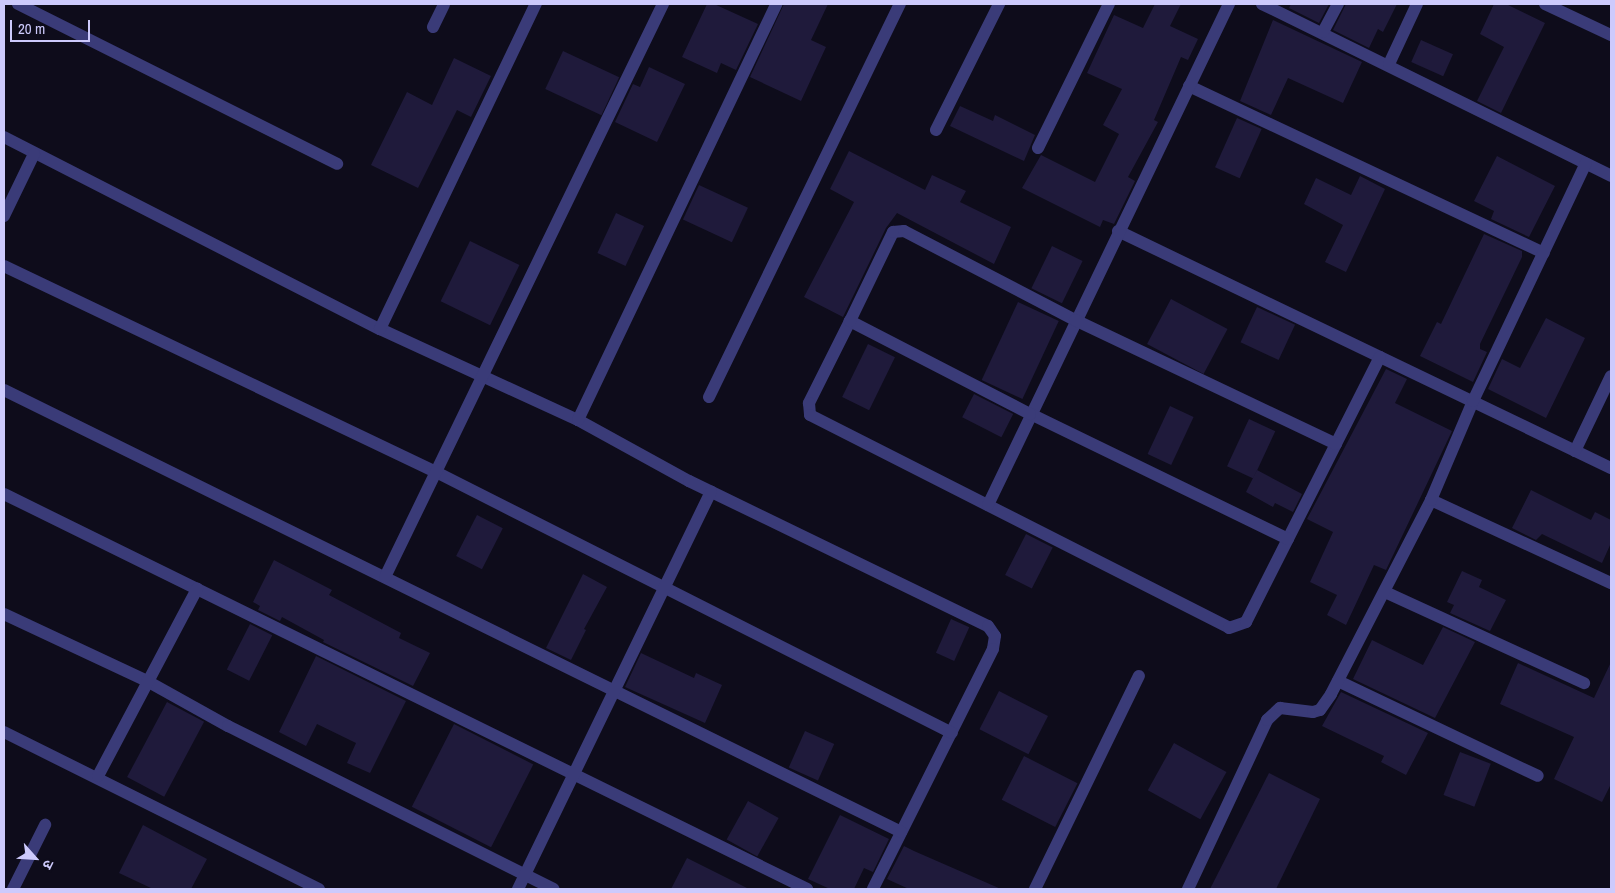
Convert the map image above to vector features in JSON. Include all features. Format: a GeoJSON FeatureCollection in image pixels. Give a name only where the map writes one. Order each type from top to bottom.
{"type":"FeatureCollection","features":[{"type":"Feature","properties":{"kind":"street"},"geometry":{"type":"LineString","coordinates":[[18,4],[337,164]]}},
{"type":"Feature","properties":{"kind":"street"},"geometry":{"type":"LineString","coordinates":[[433,27],[444,4]]}},
{"type":"Feature","properties":{"kind":"street"},"geometry":{"type":"LineString","coordinates":[[380,329],[536,4]]}},
{"type":"Feature","properties":{"kind":"street"},"geometry":{"type":"LineString","coordinates":[[385,577],[663,4]]}},
{"type":"Feature","properties":{"kind":"street"},"geometry":{"type":"LineString","coordinates":[[578,420],[776,4]]}},
{"type":"Feature","properties":{"kind":"street"},"geometry":{"type":"LineString","coordinates":[[709,398],[900,4]]}},
{"type":"Feature","properties":{"kind":"street"},"geometry":{"type":"LineString","coordinates":[[936,130],[998,4]]}},
{"type":"Feature","properties":{"kind":"street"},"geometry":{"type":"LineString","coordinates":[[1038,148],[1109,4]]}},
{"type":"Feature","properties":{"kind":"street"},"geometry":{"type":"LineString","coordinates":[[988,505],[1075,320],[1229,4]]}},
{"type":"Feature","properties":{"kind":"street"},"geometry":{"type":"LineString","coordinates":[[1262,4],[1324,32],[1586,163],[1609,170]]}},
{"type":"Feature","properties":{"kind":"street"},"geometry":{"type":"LineString","coordinates":[[1324,32],[1338,4]]}},
{"type":"Feature","properties":{"kind":"street"},"geometry":{"type":"LineString","coordinates":[[1389,64],[1417,4]]}},
{"type":"Feature","properties":{"kind":"street"},"geometry":{"type":"LineString","coordinates":[[1545,4],[1611,35]]}},
{"type":"Feature","properties":{"kind":"street"},"geometry":{"type":"LineString","coordinates":[[1189,86],[1544,253]]}},
{"type":"Feature","properties":{"kind":"street"},"geometry":{"type":"LineString","coordinates":[[4,137],[380,329],[482,378],[578,420],[711,491],[988,626],[996,642],[873,889]]}},
{"type":"Feature","properties":{"kind":"street"},"geometry":{"type":"LineString","coordinates":[[4,216],[34,154]]}},
{"type":"Feature","properties":{"kind":"street"},"geometry":{"type":"LineString","coordinates":[[1188,889],[1267,720],[1280,708],[1314,712],[1320,710],[1338,680],[1385,592],[1430,500],[1473,401],[1586,163]]}},
{"type":"Feature","properties":{"kind":"street"},"geometry":{"type":"LineString","coordinates":[[1336,444],[1075,320],[898,230],[893,232],[808,403],[810,415],[1230,628],[1246,622],[1380,357]]}},
{"type":"Feature","properties":{"kind":"street"},"geometry":{"type":"LineString","coordinates":[[1118,231],[1611,468]]}},
{"type":"Feature","properties":{"kind":"street"},"geometry":{"type":"LineString","coordinates":[[4,266],[436,472],[952,733]]}},
{"type":"Feature","properties":{"kind":"street"},"geometry":{"type":"LineString","coordinates":[[850,321],[1030,414],[1288,539]]}},
{"type":"Feature","properties":{"kind":"street"},"geometry":{"type":"LineString","coordinates":[[1575,451],[1611,376]]}},
{"type":"Feature","properties":{"kind":"street"},"geometry":{"type":"LineString","coordinates":[[4,390],[901,832]]}},
{"type":"Feature","properties":{"kind":"street"},"geometry":{"type":"LineString","coordinates":[[518,889],[574,777],[614,690],[711,491]]}},
{"type":"Feature","properties":{"kind":"street"},"geometry":{"type":"LineString","coordinates":[[4,494],[574,777],[807,889]]}},
{"type":"Feature","properties":{"kind":"street"},"geometry":{"type":"LineString","coordinates":[[1430,500],[1611,583]]}},
{"type":"Feature","properties":{"kind":"street"},"geometry":{"type":"LineString","coordinates":[[98,776],[146,681],[197,589]]}},
{"type":"Feature","properties":{"kind":"street"},"geometry":{"type":"LineString","coordinates":[[1385,592],[1584,683]]}},
{"type":"Feature","properties":{"kind":"street"},"geometry":{"type":"LineString","coordinates":[[4,614],[146,681],[553,889]]}},
{"type":"Feature","properties":{"kind":"street"},"geometry":{"type":"LineString","coordinates":[[1035,889],[1140,676]]}},
{"type":"Feature","properties":{"kind":"street"},"geometry":{"type":"LineString","coordinates":[[1338,680],[1538,776]]}},
{"type":"Feature","properties":{"kind":"street"},"geometry":{"type":"LineString","coordinates":[[4,732],[98,776],[168,815],[319,889]]}},
{"type":"Feature","properties":{"kind":"street"},"geometry":{"type":"LineString","coordinates":[[13,889],[45,825]]}},
{"type":"Feature","properties":{"kind":"building"},"geometry":{"type":"Polygon","coordinates":[[[707,4],[714,4],[758,24],[736,70],[721,63],[717,73],[682,57],[707,4]]]}},
{"type":"Feature","properties":{"kind":"building"},"geometry":{"type":"Polygon","coordinates":[[[784,4],[828,4],[811,40],[826,47],[801,101],[750,77],[784,4]]]}},
{"type":"Feature","properties":{"kind":"building"},"geometry":{"type":"Polygon","coordinates":[[[1155,4],[1181,4],[1170,26],[1198,39],[1188,60],[1181,57],[1154,120],[1158,122],[1128,177],[1135,181],[1114,224],[1103,220],[1100,227],[1022,188],[1041,155],[1095,182],[1119,134],[1103,125],[1122,89],[1087,73],[1114,15],[1143,28],[1155,4]]]}},
{"type":"Feature","properties":{"kind":"building"},"geometry":{"type":"Polygon","coordinates":[[[1291,4],[1329,4],[1319,23],[1289,8],[1291,4]]]}},
{"type":"Feature","properties":{"kind":"building"},"geometry":{"type":"Polygon","coordinates":[[[1346,4],[1397,4],[1383,32],[1378,29],[1369,48],[1333,30],[1346,4]]]}},
{"type":"Feature","properties":{"kind":"building"},"geometry":{"type":"Polygon","coordinates":[[[1494,4],[1506,4],[1545,23],[1501,113],[1477,101],[1504,47],[1480,34],[1494,4]]]}},
{"type":"Feature","properties":{"kind":"building"},"geometry":{"type":"Polygon","coordinates":[[[1273,20],[1362,62],[1343,103],[1288,78],[1271,115],[1240,101],[1273,20]]]}},
{"type":"Feature","properties":{"kind":"building"},"geometry":{"type":"Polygon","coordinates":[[[1421,40],[1453,54],[1443,76],[1411,62],[1421,40]]]}},
{"type":"Feature","properties":{"kind":"building"},"geometry":{"type":"Polygon","coordinates":[[[563,51],[619,77],[601,115],[545,89],[563,51]]]}},
{"type":"Feature","properties":{"kind":"building"},"geometry":{"type":"Polygon","coordinates":[[[454,58],[491,76],[471,117],[457,110],[418,188],[371,165],[407,92],[432,105],[454,58]]]}},
{"type":"Feature","properties":{"kind":"building"},"geometry":{"type":"Polygon","coordinates":[[[649,67],[685,84],[657,142],[615,122],[633,84],[640,87],[649,67]]]}},
{"type":"Feature","properties":{"kind":"building"},"geometry":{"type":"Polygon","coordinates":[[[960,106],[993,121],[995,115],[1035,135],[1024,161],[950,126],[960,106]]]}},
{"type":"Feature","properties":{"kind":"building"},"geometry":{"type":"Polygon","coordinates":[[[1237,118],[1262,129],[1240,178],[1215,167],[1237,118]]]}},
{"type":"Feature","properties":{"kind":"building"},"geometry":{"type":"Polygon","coordinates":[[[849,151],[925,190],[932,175],[966,191],[960,202],[1011,227],[994,264],[897,213],[886,228],[843,317],[804,297],[854,202],[830,189],[849,151]]]}},
{"type":"Feature","properties":{"kind":"building"},"geometry":{"type":"Polygon","coordinates":[[[1497,156],[1555,186],[1529,237],[1491,219],[1494,211],[1474,201],[1497,156]]]}},
{"type":"Feature","properties":{"kind":"building"},"geometry":{"type":"Polygon","coordinates":[[[1360,176],[1385,189],[1346,272],[1325,262],[1343,225],[1304,204],[1316,178],[1351,195],[1360,176]]]}},
{"type":"Feature","properties":{"kind":"building"},"geometry":{"type":"Polygon","coordinates":[[[699,185],[748,208],[732,242],[683,219],[699,185]]]}},
{"type":"Feature","properties":{"kind":"building"},"geometry":{"type":"Polygon","coordinates":[[[616,213],[644,226],[626,266],[597,253],[616,213]]]}},
{"type":"Feature","properties":{"kind":"building"},"geometry":{"type":"Polygon","coordinates":[[[1484,234],[1522,251],[1522,257],[1480,344],[1480,349],[1487,352],[1473,382],[1420,356],[1437,322],[1441,324],[1484,234]]]}},
{"type":"Feature","properties":{"kind":"building"},"geometry":{"type":"Polygon","coordinates":[[[470,241],[519,265],[490,325],[441,301],[470,241]]]}},
{"type":"Feature","properties":{"kind":"building"},"geometry":{"type":"Polygon","coordinates":[[[1052,246],[1083,261],[1062,303],[1031,288],[1052,246]]]}},
{"type":"Feature","properties":{"kind":"building"},"geometry":{"type":"Polygon","coordinates":[[[1171,299],[1228,329],[1204,374],[1147,344],[1171,299]]]}},
{"type":"Feature","properties":{"kind":"building"},"geometry":{"type":"Polygon","coordinates":[[[1018,302],[1059,321],[1022,399],[982,380],[1018,302]]]}},
{"type":"Feature","properties":{"kind":"building"},"geometry":{"type":"Polygon","coordinates":[[[1257,307],[1295,325],[1279,360],[1241,342],[1257,307]]]}},
{"type":"Feature","properties":{"kind":"building"},"geometry":{"type":"Polygon","coordinates":[[[1546,318],[1585,338],[1546,418],[1488,389],[1502,359],[1520,368],[1546,318]]]}},
{"type":"Feature","properties":{"kind":"building"},"geometry":{"type":"Polygon","coordinates":[[[868,344],[895,357],[869,410],[842,397],[868,344]]]}},
{"type":"Feature","properties":{"kind":"building"},"geometry":{"type":"Polygon","coordinates":[[[1386,369],[1407,379],[1395,403],[1452,431],[1386,570],[1374,565],[1346,625],[1327,615],[1337,595],[1310,582],[1333,532],[1307,519],[1386,369]]]}},
{"type":"Feature","properties":{"kind":"building"},"geometry":{"type":"Polygon","coordinates":[[[974,394],[1013,414],[1001,437],[962,417],[974,394]]]}},
{"type":"Feature","properties":{"kind":"building"},"geometry":{"type":"Polygon","coordinates":[[[1170,406],[1194,417],[1171,465],[1148,454],[1170,406]]]}},
{"type":"Feature","properties":{"kind":"building"},"geometry":{"type":"Polygon","coordinates":[[[1249,419],[1275,431],[1253,478],[1227,466],[1249,419]]]}},
{"type":"Feature","properties":{"kind":"building"},"geometry":{"type":"Polygon","coordinates":[[[1257,470],[1302,494],[1293,512],[1275,503],[1273,507],[1246,492],[1257,470]]]}},
{"type":"Feature","properties":{"kind":"building"},"geometry":{"type":"Polygon","coordinates":[[[1531,490],[1591,520],[1595,512],[1611,520],[1611,543],[1602,563],[1542,534],[1536,540],[1512,528],[1531,490]]]}},
{"type":"Feature","properties":{"kind":"building"},"geometry":{"type":"Polygon","coordinates":[[[477,515],[503,528],[482,569],[456,556],[477,515]]]}},
{"type":"Feature","properties":{"kind":"building"},"geometry":{"type":"Polygon","coordinates":[[[1026,534],[1053,548],[1032,589],[1005,575],[1026,534]]]}},
{"type":"Feature","properties":{"kind":"building"},"geometry":{"type":"Polygon","coordinates":[[[274,560],[332,590],[329,595],[401,633],[399,638],[430,653],[413,686],[323,642],[324,640],[282,617],[280,621],[258,610],[260,606],[253,602],[274,560]]]}},
{"type":"Feature","properties":{"kind":"building"},"geometry":{"type":"Polygon","coordinates":[[[1462,571],[1482,580],[1479,587],[1506,600],[1490,631],[1450,613],[1454,605],[1447,602],[1462,571]]]}},
{"type":"Feature","properties":{"kind":"building"},"geometry":{"type":"Polygon","coordinates":[[[583,574],[607,587],[584,629],[586,630],[571,660],[546,648],[583,574]]]}},
{"type":"Feature","properties":{"kind":"building"},"geometry":{"type":"Polygon","coordinates":[[[951,619],[969,627],[954,661],[936,653],[951,619]]]}},
{"type":"Feature","properties":{"kind":"building"},"geometry":{"type":"Polygon","coordinates":[[[250,624],[272,635],[249,681],[227,669],[250,624]]]}},
{"type":"Feature","properties":{"kind":"building"},"geometry":{"type":"Polygon","coordinates":[[[1443,627],[1475,642],[1435,718],[1353,679],[1372,640],[1423,665],[1443,627]]]}},
{"type":"Feature","properties":{"kind":"building"},"geometry":{"type":"Polygon","coordinates":[[[641,653],[694,678],[696,673],[722,685],[705,723],[625,687],[641,653]]]}},
{"type":"Feature","properties":{"kind":"building"},"geometry":{"type":"Polygon","coordinates":[[[316,656],[406,701],[370,773],[347,763],[356,743],[317,724],[306,746],[279,732],[316,656]]]}},
{"type":"Feature","properties":{"kind":"building"},"geometry":{"type":"Polygon","coordinates":[[[1611,662],[1611,784],[1602,802],[1554,779],[1574,737],[1500,704],[1518,663],[1594,698],[1611,662]]]}},
{"type":"Feature","properties":{"kind":"building"},"geometry":{"type":"Polygon","coordinates":[[[999,691],[1048,716],[1028,754],[979,729],[999,691]]]}},
{"type":"Feature","properties":{"kind":"building"},"geometry":{"type":"Polygon","coordinates":[[[1341,692],[1428,733],[1406,775],[1381,762],[1384,756],[1322,726],[1341,692]]]}},
{"type":"Feature","properties":{"kind":"building"},"geometry":{"type":"Polygon","coordinates":[[[167,702],[204,722],[164,797],[127,777],[167,702]]]}},
{"type":"Feature","properties":{"kind":"building"},"geometry":{"type":"Polygon","coordinates":[[[454,724],[533,764],[491,847],[412,807],[454,724]]]}},
{"type":"Feature","properties":{"kind":"building"},"geometry":{"type":"Polygon","coordinates":[[[805,731],[834,744],[818,781],[789,768],[805,731]]]}},
{"type":"Feature","properties":{"kind":"building"},"geometry":{"type":"Polygon","coordinates":[[[1174,743],[1226,772],[1200,819],[1148,790],[1174,743]]]}},
{"type":"Feature","properties":{"kind":"building"},"geometry":{"type":"Polygon","coordinates":[[[1460,752],[1491,764],[1474,807],[1444,795],[1460,752]]]}},
{"type":"Feature","properties":{"kind":"building"},"geometry":{"type":"Polygon","coordinates":[[[1024,756],[1077,783],[1055,827],[1002,800],[1024,756]]]}},
{"type":"Feature","properties":{"kind":"building"},"geometry":{"type":"Polygon","coordinates":[[[1269,773],[1320,799],[1276,889],[1210,889],[1269,773]]]}},
{"type":"Feature","properties":{"kind":"building"},"geometry":{"type":"Polygon","coordinates":[[[748,801],[779,818],[757,856],[727,839],[748,801]]]}},
{"type":"Feature","properties":{"kind":"building"},"geometry":{"type":"Polygon","coordinates":[[[840,815],[889,839],[873,872],[864,868],[854,889],[830,889],[808,879],[840,815]]]}},
{"type":"Feature","properties":{"kind":"building"},"geometry":{"type":"Polygon","coordinates":[[[143,825],[207,859],[191,889],[153,889],[119,873],[143,825]]]}},
{"type":"Feature","properties":{"kind":"building"},"geometry":{"type":"Polygon","coordinates":[[[904,846],[1001,889],[909,889],[887,879],[904,846]]]}},
{"type":"Feature","properties":{"kind":"building"},"geometry":{"type":"Polygon","coordinates":[[[687,858],[749,889],[671,889],[687,858]]]}}]}
